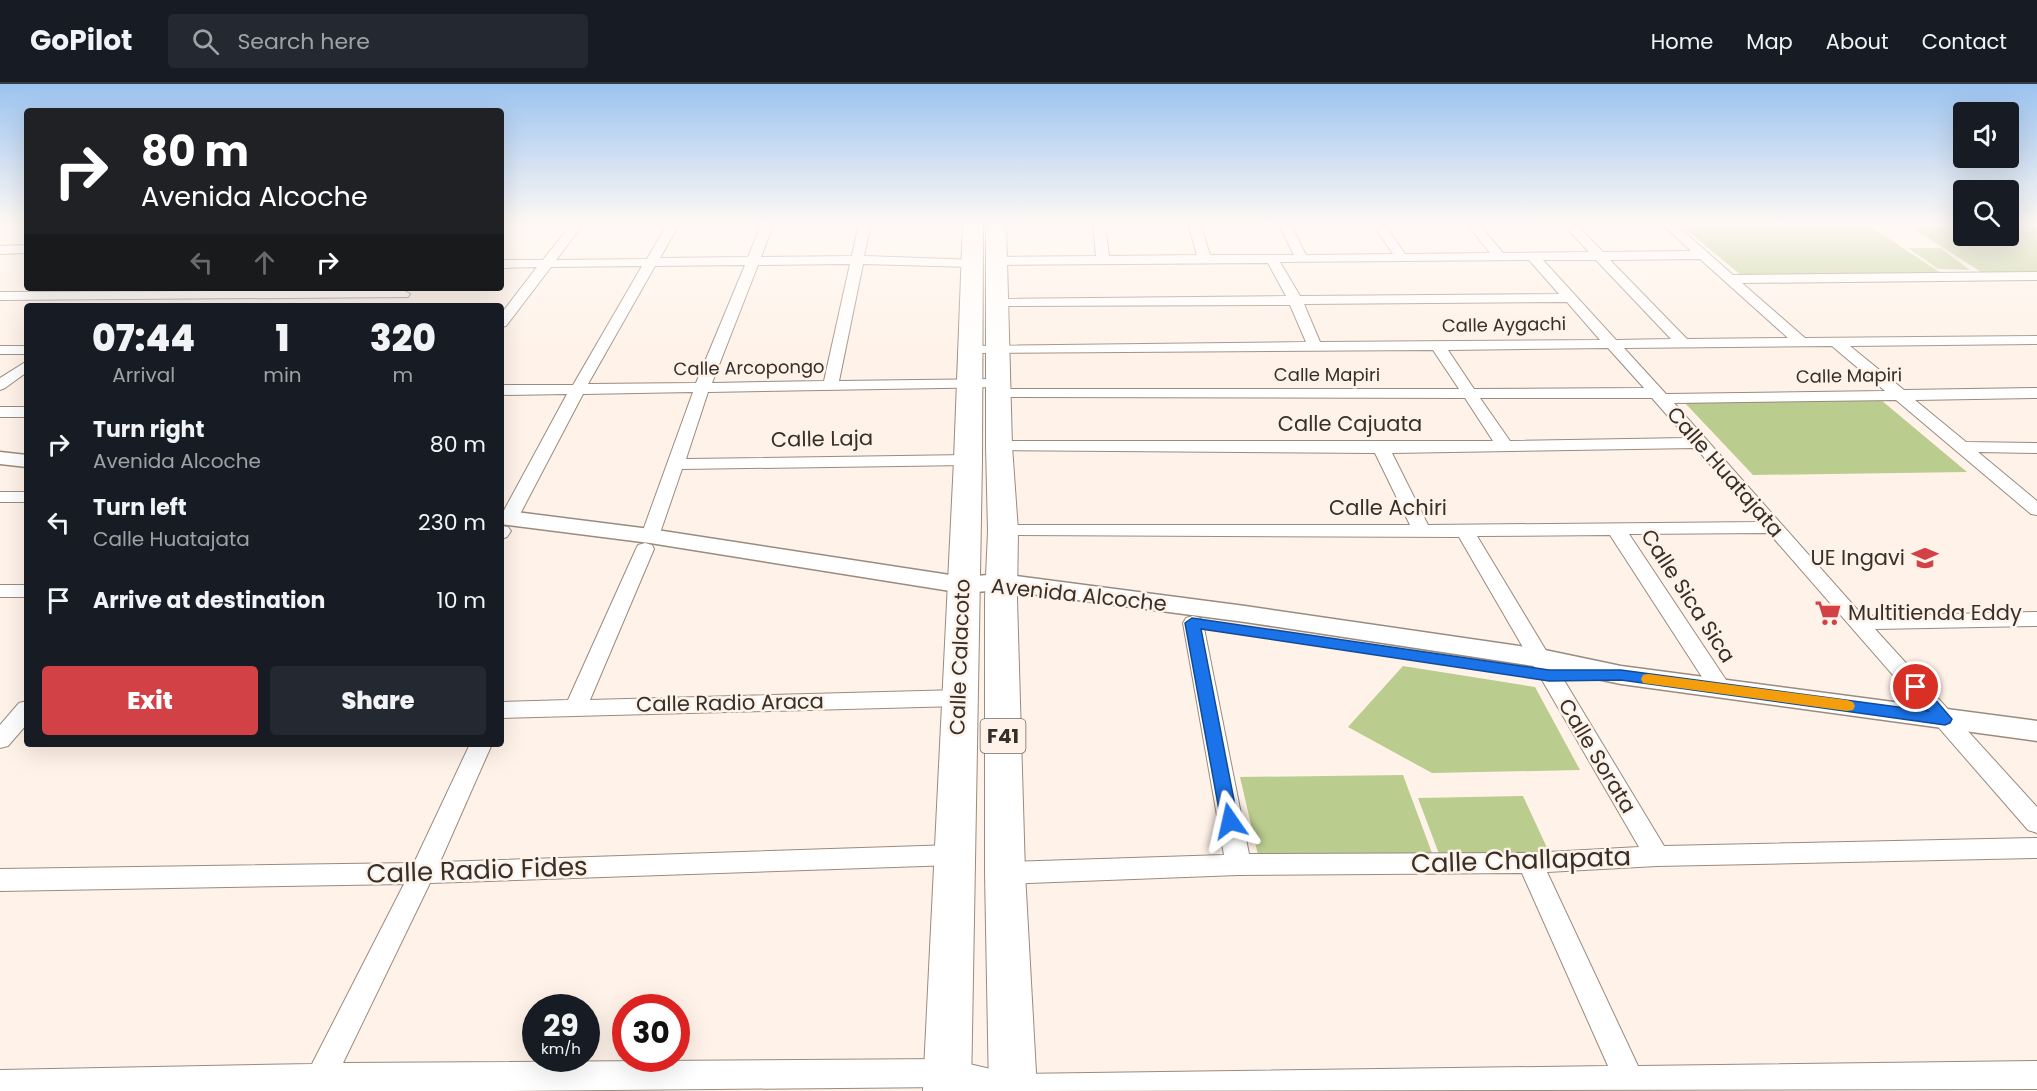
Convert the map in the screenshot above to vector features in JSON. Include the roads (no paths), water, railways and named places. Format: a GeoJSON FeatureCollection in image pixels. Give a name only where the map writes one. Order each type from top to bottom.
{"type":"FeatureCollection","features":[{"type":"Feature","properties":{"kind":"main road","name":"Calle Calacoto"},"geometry":{"type":"LineString","coordinates":[[947,1082],[968,460],[972,270]]}},
{"type":"Feature","properties":{"kind":"main road","name":"Calle Calacoto"},"geometry":{"type":"LineString","coordinates":[[998,270],[999,446],[1003,531],[1001,591],[1005,873],[1013,1090]]}},
{"type":"Feature","properties":{"kind":"street"},"geometry":{"type":"LineString","coordinates":[[504,319],[542,270]]}},
{"type":"Feature","properties":{"kind":"street"},"geometry":{"type":"LineString","coordinates":[[504,524],[646,270]]}},
{"type":"Feature","properties":{"kind":"street"},"geometry":{"type":"LineString","coordinates":[[576,707],[647,543],[702,388],[748,270]]}},
{"type":"Feature","properties":{"kind":"street"},"geometry":{"type":"LineString","coordinates":[[830,387],[855,270]]}},
{"type":"Feature","properties":{"kind":"street"},"geometry":{"type":"LineString","coordinates":[[1278,270],[1296,300],[1315,347]]}},
{"type":"Feature","properties":{"kind":"street","name":"Calle Huatajata"},"geometry":{"type":"LineString","coordinates":[[1545,270],[2037,823]]}},
{"type":"Feature","properties":{"kind":"street"},"geometry":{"type":"LineString","coordinates":[[1612,270],[1683,343]]}},
{"type":"Feature","properties":{"kind":"street"},"geometry":{"type":"LineString","coordinates":[[1719,270],[1800,341]]}},
{"type":"Feature","properties":{"kind":"street"},"geometry":{"type":"LineString","coordinates":[[1729,279],[2037,276]]}},
{"type":"Feature","properties":{"kind":"street"},"geometry":{"type":"LineString","coordinates":[[0,296],[122,292],[406,291]]}},
{"type":"Feature","properties":{"kind":"street"},"geometry":{"type":"LineString","coordinates":[[396,303],[406,291]]}},
{"type":"Feature","properties":{"kind":"street"},"geometry":{"type":"LineString","coordinates":[[108,303],[122,292]]}},
{"type":"Feature","properties":{"kind":"street"},"geometry":{"type":"LineString","coordinates":[[999,303],[1571,298]]}},
{"type":"Feature","properties":{"kind":"street","name":"Calle Aygachi"},"geometry":{"type":"LineString","coordinates":[[971,350],[1608,342],[2037,340]]}},
{"type":"Feature","properties":{"kind":"street"},"geometry":{"type":"LineString","coordinates":[[1835,341],[2037,510]]}},
{"type":"Feature","properties":{"kind":"street"},"geometry":{"type":"LineString","coordinates":[[1437,345],[1504,445]]}},
{"type":"Feature","properties":{"kind":"street"},"geometry":{"type":"LineString","coordinates":[[0,350],[24,350]]}},
{"type":"Feature","properties":{"kind":"street"},"geometry":{"type":"LineString","coordinates":[[0,385],[24,367]]}},
{"type":"Feature","properties":{"kind":"street","name":"Calle Arcopongo"},"geometry":{"type":"LineString","coordinates":[[504,390],[970,384],[998,389]]}},
{"type":"Feature","properties":{"kind":"street","name":"Calle Mapiri"},"geometry":{"type":"LineString","coordinates":[[998,389],[1659,396],[2037,393]]}},
{"type":"Feature","properties":{"kind":"street"},"geometry":{"type":"LineString","coordinates":[[0,412],[24,412]]}},
{"type":"Feature","properties":{"kind":"street","name":"Calle Cajuata"},"geometry":{"type":"LineString","coordinates":[[999,446],[1381,448],[1701,443]]}},
{"type":"Feature","properties":{"kind":"street"},"geometry":{"type":"LineString","coordinates":[[1961,447],[2037,448]]}},
{"type":"Feature","properties":{"kind":"street"},"geometry":{"type":"LineString","coordinates":[[1381,448],[1421,530]]}},
{"type":"Feature","properties":{"kind":"street"},"geometry":{"type":"LineString","coordinates":[[0,458],[24,461]]}},
{"type":"Feature","properties":{"kind":"street","name":"Calle Laja"},"geometry":{"type":"LineString","coordinates":[[676,464],[968,460]]}},
{"type":"Feature","properties":{"kind":"street"},"geometry":{"type":"LineString","coordinates":[[0,497],[24,496]]}},
{"type":"Feature","properties":{"kind":"street","name":"Avenida Alcoche"},"geometry":{"type":"LineString","coordinates":[[504,526],[647,543],[962,593],[1001,591],[1245,614],[1544,667]]}},
{"type":"Feature","properties":{"kind":"street","name":"Calle Achiri"},"geometry":{"type":"LineString","coordinates":[[1003,531],[1465,531],[1773,527]]}},
{"type":"Feature","properties":{"kind":"street","name":"Calle Sica Sica"},"geometry":{"type":"LineString","coordinates":[[1616,530],[1721,689]]}},
{"type":"Feature","properties":{"kind":"street","name":"Calle Sorata"},"geometry":{"type":"LineString","coordinates":[[1465,531],[1657,856]]}},
{"type":"Feature","properties":{"kind":"street"},"geometry":{"type":"LineString","coordinates":[[0,591],[24,591]]}},
{"type":"Feature","properties":{"kind":"street","name":"Avenida Alcoche"},"geometry":{"type":"LineString","coordinates":[[1001,591],[1192,623],[1621,675],[2037,731]]}},
{"type":"Feature","properties":{"kind":"street"},"geometry":{"type":"LineString","coordinates":[[1858,623],[2037,619]]}},
{"type":"Feature","properties":{"kind":"street"},"geometry":{"type":"LineString","coordinates":[[1192,623],[1238,865]]}},
{"type":"Feature","properties":{"kind":"street","name":"Calle Radio Araca"},"geometry":{"type":"LineString","coordinates":[[504,710],[959,698]]}},
{"type":"Feature","properties":{"kind":"street"},"geometry":{"type":"LineString","coordinates":[[0,740],[18,716]]}},
{"type":"Feature","properties":{"kind":"street"},"geometry":{"type":"LineString","coordinates":[[317,1085],[422,873],[480,747]]}},
{"type":"Feature","properties":{"kind":"street","name":"Calle Challapata"},"geometry":{"type":"LineString","coordinates":[[1005,873],[1238,865],[1530,863],[1657,856],[2037,848]]}},
{"type":"Feature","properties":{"kind":"street","name":"Calle Radio Fides"},"geometry":{"type":"LineString","coordinates":[[0,880],[422,873],[953,855]]}},
{"type":"Feature","properties":{"kind":"street"},"geometry":{"type":"LineString","coordinates":[[1530,863],[1630,1081]]}},
{"type":"Feature","properties":{"kind":"street"},"geometry":{"type":"LineString","coordinates":[[0,1085],[947,1082],[1013,1090],[1630,1081],[1739,1085],[1990,1083],[2037,1075]]}},
{"type":"Feature","properties":{"kind":"place","name":"UE Ingavi"},"geometry":{"type":"Point","coordinates":[1925,558]}},
{"type":"Feature","properties":{"kind":"place","name":"Multitienda Eddy"},"geometry":{"type":"Point","coordinates":[1828,613]}}]}
